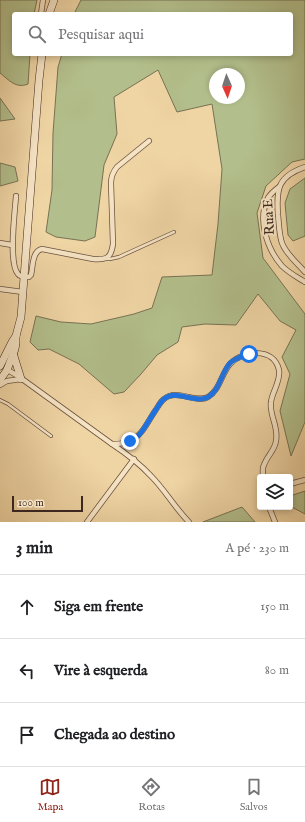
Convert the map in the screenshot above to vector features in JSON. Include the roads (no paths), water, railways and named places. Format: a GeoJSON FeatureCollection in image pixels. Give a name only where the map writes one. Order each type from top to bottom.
{"type":"FeatureCollection","features":[{"type":"Feature","properties":{"kind":"main road"},"geometry":{"type":"LineString","coordinates":[[50,12],[54,0]]}},
{"type":"Feature","properties":{"kind":"main road"},"geometry":{"type":"LineString","coordinates":[[2,368],[13,353],[21,317],[42,56]]}},
{"type":"Feature","properties":{"kind":"main road"},"geometry":{"type":"LineString","coordinates":[[0,380],[2,368],[12,342],[16,336]]}},
{"type":"Feature","properties":{"kind":"main road"},"geometry":{"type":"LineString","coordinates":[[13,353],[21,379]]}},
{"type":"Feature","properties":{"kind":"street"},"geometry":{"type":"LineString","coordinates":[[42,12],[43,0]]}},
{"type":"Feature","properties":{"kind":"street"},"geometry":{"type":"LineString","coordinates":[[16,196],[12,245],[17,273],[24,277],[30,277],[36,253],[42,249],[93,259],[105,259],[112,251],[113,244],[111,177],[117,167],[149,141]]}},
{"type":"Feature","properties":{"kind":"street","name":"Rua E"},"geometry":{"type":"LineString","coordinates":[[305,168],[287,176],[279,187],[278,206],[282,243],[285,250],[305,272]]}},
{"type":"Feature","properties":{"kind":"street"},"geometry":{"type":"LineString","coordinates":[[279,187],[268,196],[265,205],[264,213],[266,237],[282,266],[291,274],[305,282]]}},
{"type":"Feature","properties":{"kind":"street"},"geometry":{"type":"LineString","coordinates":[[0,243],[12,245]]}},
{"type":"Feature","properties":{"kind":"street"},"geometry":{"type":"LineString","coordinates":[[0,289],[23,292]]}},
{"type":"Feature","properties":{"kind":"street"},"geometry":{"type":"LineString","coordinates":[[112,444],[130,441],[138,436],[165,398],[176,395],[202,399],[207,397],[213,393],[218,386],[224,371],[230,364],[239,357],[261,353],[270,356],[276,364],[279,372],[278,381],[271,403],[277,434],[275,448],[263,466],[263,474]]}},
{"type":"Feature","properties":{"kind":"street"},"geometry":{"type":"LineString","coordinates":[[2,368],[12,372],[134,459],[152,476],[189,522]]}},
{"type":"Feature","properties":{"kind":"street"},"geometry":{"type":"LineString","coordinates":[[0,385],[7,381],[21,379]]}},
{"type":"Feature","properties":{"kind":"street"},"geometry":{"type":"LineString","coordinates":[[87,522],[134,459]]}},
{"type":"Feature","properties":{"kind":"street"},"geometry":{"type":"LineString","coordinates":[[293,483],[305,480]]}},
{"type":"Feature","properties":{"kind":"street"},"geometry":{"type":"LineString","coordinates":[[270,510],[276,522]]}},
{"type":"Feature","properties":{"kind":"lane"},"geometry":{"type":"LineString","coordinates":[[105,259],[110,260],[174,232]]}},
{"type":"Feature","properties":{"kind":"lane"},"geometry":{"type":"LineString","coordinates":[[0,400],[8,404],[51,436]]}}]}
